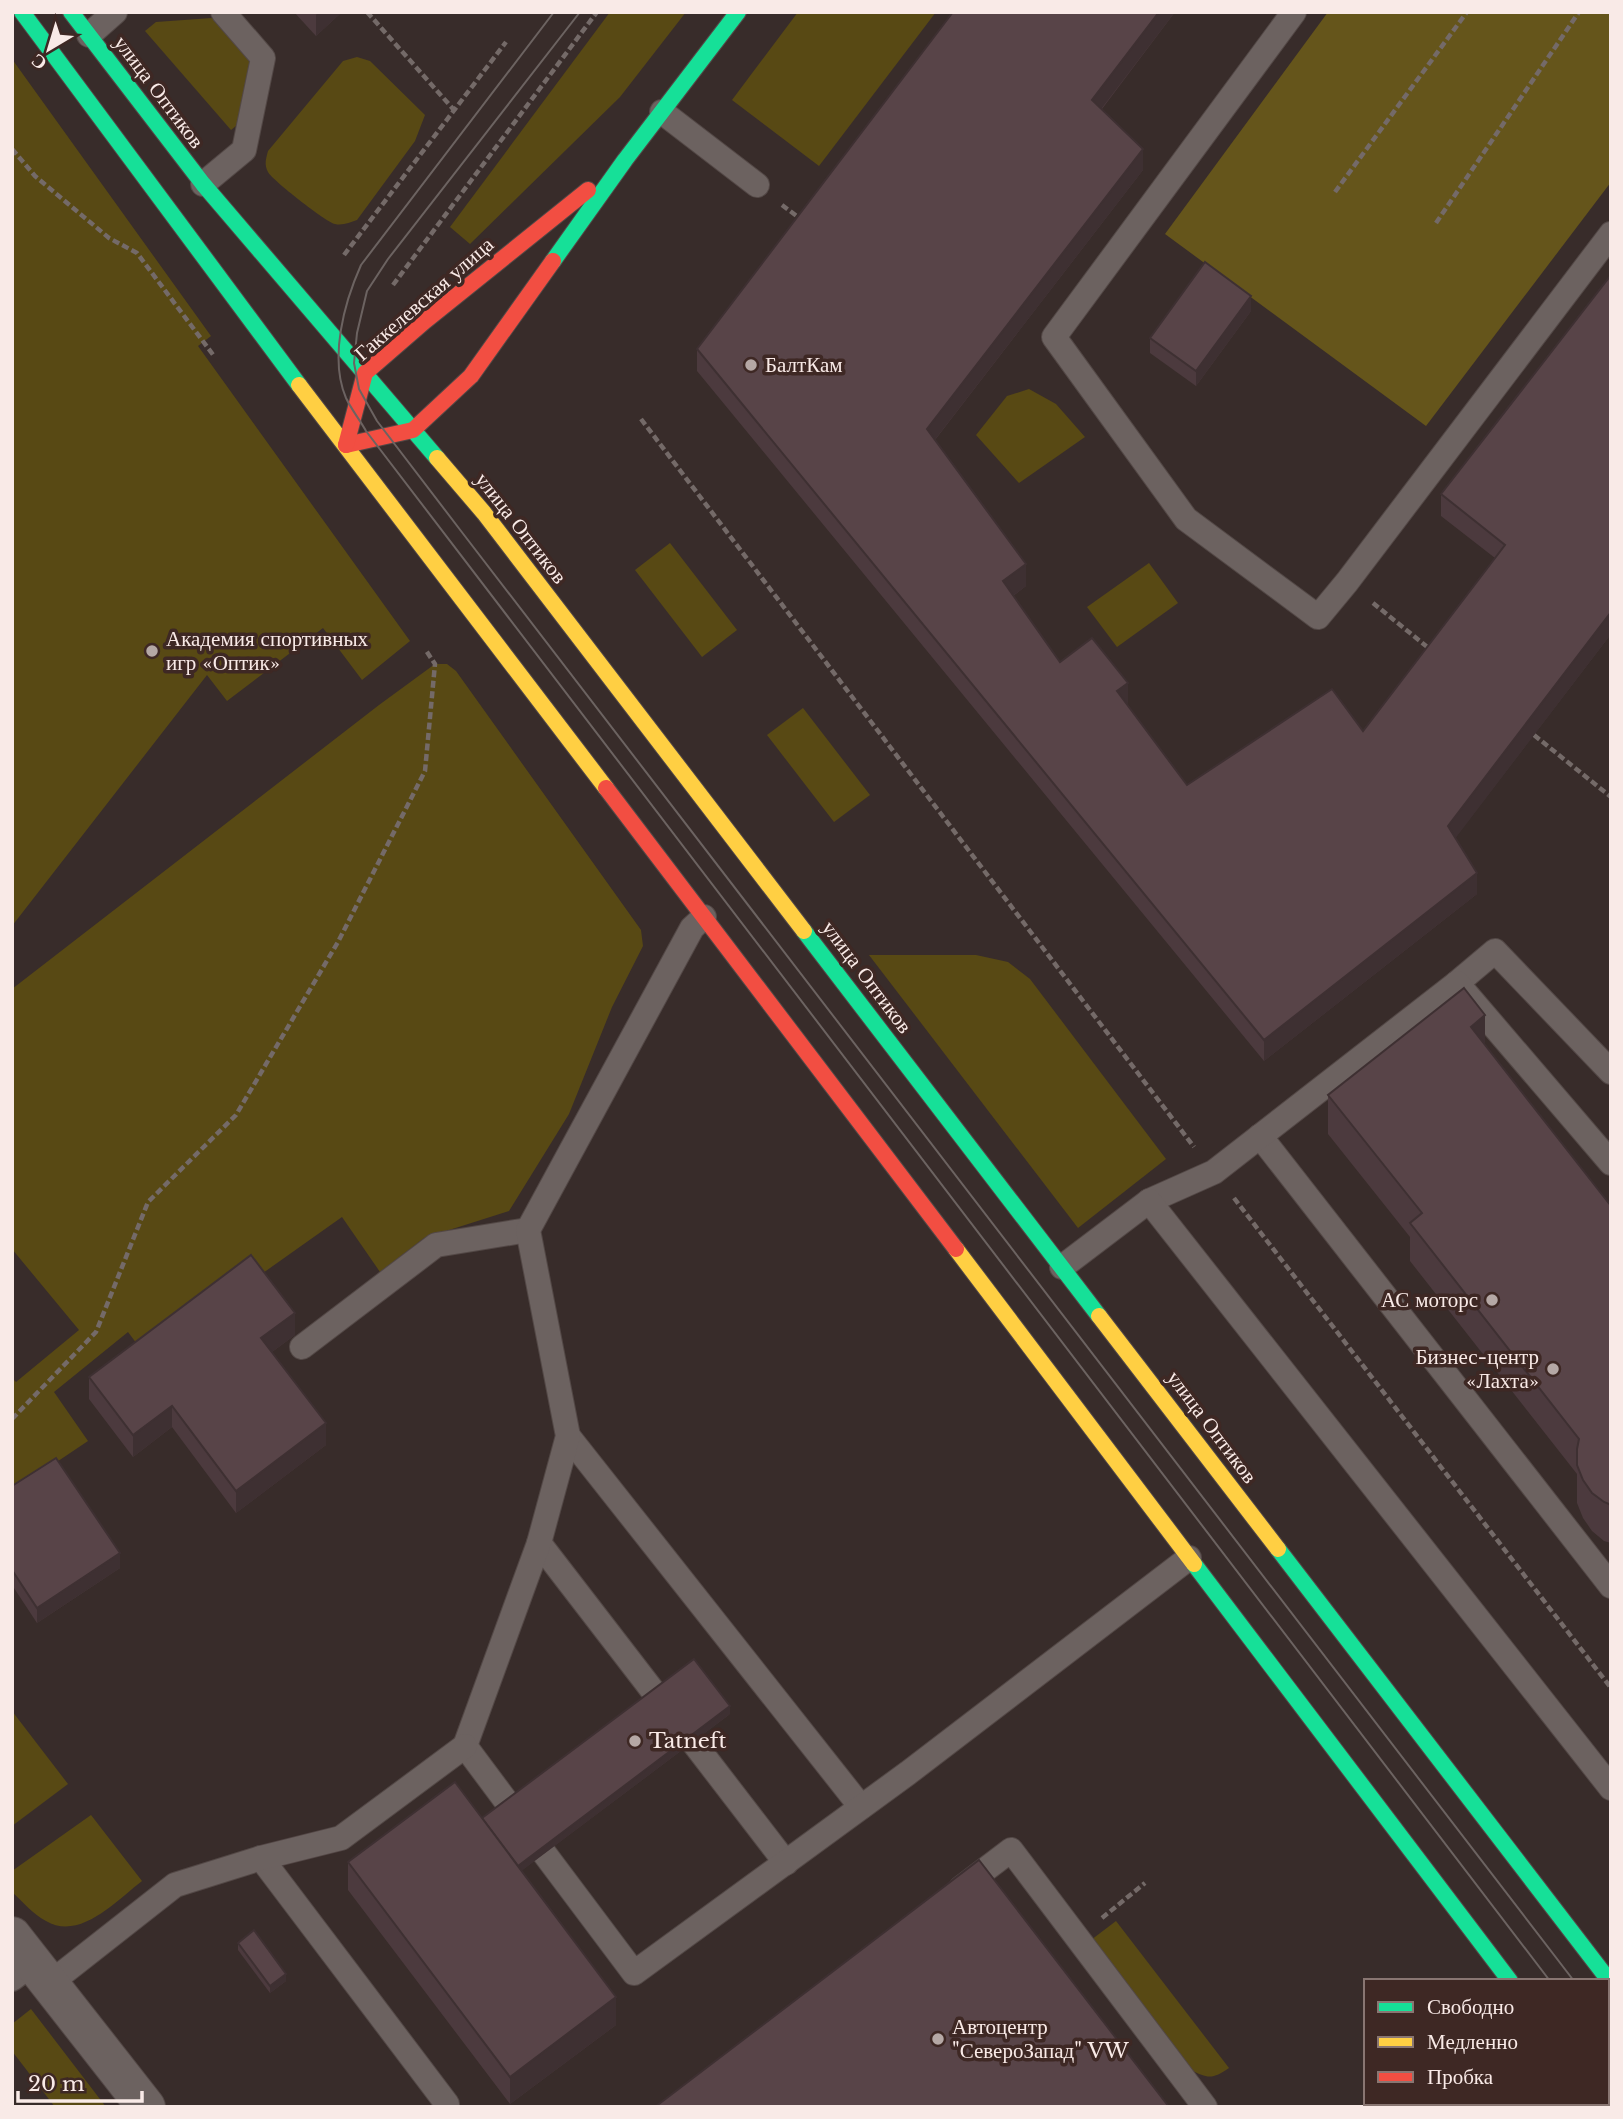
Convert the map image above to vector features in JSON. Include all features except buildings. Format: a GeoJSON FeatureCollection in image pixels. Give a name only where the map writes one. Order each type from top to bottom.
{"type":"FeatureCollection","features":[{"type":"Feature","properties":{"kind":"main road"},"geometry":{"type":"LineString","coordinates":[[22,12],[253,326],[1508,1979]]}},
{"type":"Feature","properties":{"kind":"main road","name":"улица Оптиков"},"geometry":{"type":"LineString","coordinates":[[71,12],[203,184],[484,513],[1608,1979]]}},
{"type":"Feature","properties":{"kind":"main road","name":"Гаккелевская улица"},"geometry":{"type":"LineString","coordinates":[[414,430],[471,376],[625,160],[738,12]]}},
{"type":"Feature","properties":{"kind":"main road","name":"Гаккелевская улица"},"geometry":{"type":"LineString","coordinates":[[346,445],[365,373],[425,321],[625,160]]}},
{"type":"Feature","properties":{"kind":"main road"},"geometry":{"type":"LineString","coordinates":[[346,445],[414,430]]}},
{"type":"Feature","properties":{"kind":"street"},"geometry":{"type":"LineString","coordinates":[[26,1966],[146,2107]]}},
{"type":"Feature","properties":{"kind":"lane"},"geometry":{"type":"LineString","coordinates":[[89,35],[115,12]]}},
{"type":"Feature","properties":{"kind":"lane"},"geometry":{"type":"LineString","coordinates":[[203,184],[244,150],[263,58],[223,12]]}},
{"type":"Feature","properties":{"kind":"lane"},"geometry":{"type":"LineString","coordinates":[[1294,12],[1054,337],[1186,519],[1318,617],[1611,234]]}},
{"type":"Feature","properties":{"kind":"lane"},"geometry":{"type":"LineString","coordinates":[[662,112],[757,185]]}},
{"type":"Feature","properties":{"kind":"lane"},"geometry":{"type":"LineString","coordinates":[[26,1966],[175,1885],[261,1858],[341,1838],[465,1746],[540,1543],[568,1436],[528,1230],[692,928],[704,917]]}},
{"type":"Feature","properties":{"kind":"lane"},"geometry":{"type":"LineString","coordinates":[[1062,1267],[1149,1201],[1214,1172],[1495,951],[1611,1072]]}},
{"type":"Feature","properties":{"kind":"lane"},"geometry":{"type":"LineString","coordinates":[[1457,983],[1611,1163]]}},
{"type":"Feature","properties":{"kind":"lane"},"geometry":{"type":"LineString","coordinates":[[1260,1136],[1611,1587]]}},
{"type":"Feature","properties":{"kind":"lane"},"geometry":{"type":"LineString","coordinates":[[1149,1201],[1611,1788]]}},
{"type":"Feature","properties":{"kind":"lane"},"geometry":{"type":"LineString","coordinates":[[302,1347],[436,1245],[528,1230]]}},
{"type":"Feature","properties":{"kind":"lane"},"geometry":{"type":"LineString","coordinates":[[568,1436],[861,1807]]}},
{"type":"Feature","properties":{"kind":"lane"},"geometry":{"type":"LineString","coordinates":[[540,1543],[656,1695]]}},
{"type":"Feature","properties":{"kind":"lane"},"geometry":{"type":"LineString","coordinates":[[544,1853],[634,1973],[861,1807],[1189,1558]]}},
{"type":"Feature","properties":{"kind":"lane"},"geometry":{"type":"LineString","coordinates":[[693,1742],[786,1863]]}},
{"type":"Feature","properties":{"kind":"lane"},"geometry":{"type":"LineString","coordinates":[[465,1746],[509,1805]]}},
{"type":"Feature","properties":{"kind":"lane"},"geometry":{"type":"LineString","coordinates":[[945,1900],[1011,1850],[1205,2107]]}},
{"type":"Feature","properties":{"kind":"lane"},"geometry":{"type":"LineString","coordinates":[[261,1858],[447,2104]]}},
{"type":"Feature","properties":{"kind":"path"},"geometry":{"type":"LineString","coordinates":[[367,12],[454,110]]}},
{"type":"Feature","properties":{"kind":"path"},"geometry":{"type":"LineString","coordinates":[[393,285],[597,12]]}},
{"type":"Feature","properties":{"kind":"path"},"geometry":{"type":"LineString","coordinates":[[1335,192],[1466,12]]}},
{"type":"Feature","properties":{"kind":"path"},"geometry":{"type":"LineString","coordinates":[[1436,223],[1579,12]]}},
{"type":"Feature","properties":{"kind":"path"},"geometry":{"type":"LineString","coordinates":[[344,256],[506,42]]}},
{"type":"Feature","properties":{"kind":"path"},"geometry":{"type":"LineString","coordinates":[[12,149],[35,176],[109,238],[137,253],[214,356]]}},
{"type":"Feature","properties":{"kind":"path"},"geometry":{"type":"LineString","coordinates":[[641,419],[1611,1688]]}},
{"type":"Feature","properties":{"kind":"path"},"geometry":{"type":"LineString","coordinates":[[1347,582],[1437,655]]}},
{"type":"Feature","properties":{"kind":"path"},"geometry":{"type":"LineString","coordinates":[[12,1419],[96,1332],[148,1202],[236,1115],[338,942],[425,771],[435,664],[425,649]]}},
{"type":"Feature","properties":{"kind":"path"},"geometry":{"type":"LineString","coordinates":[[1534,735],[1611,797]]}},
{"type":"Feature","properties":{"kind":"path"},"geometry":{"type":"LineString","coordinates":[[1077,1937],[1145,1884]]}},
{"type":"Feature","properties":{"kind":"shaded area"},"geometry":{"type":"Polygon","coordinates":[[[610,12],[686,12],[620,97],[470,244],[450,227],[610,12]]]}},
{"type":"Feature","properties":{"kind":"shaded area"},"geometry":{"type":"Polygon","coordinates":[[[798,12],[936,12],[819,166],[732,100],[798,12]]]}},
{"type":"Feature","properties":{"kind":"shaded area"},"geometry":{"type":"Polygon","coordinates":[[[1328,12],[1611,12],[1611,182],[1426,426],[1165,234],[1328,12]]]}},
{"type":"Feature","properties":{"kind":"shaded area"},"geometry":{"type":"Polygon","coordinates":[[[212,18],[250,60],[242,121],[231,130],[145,31],[156,22],[212,18]]]}},
{"type":"Feature","properties":{"kind":"shaded area"},"geometry":{"type":"Polygon","coordinates":[[[357,57],[370,61],[425,115],[415,141],[357,220],[335,224],[279,183],[268,172],[266,162],[268,151],[343,61],[357,57]]]}},
{"type":"Feature","properties":{"kind":"shaded area"},"geometry":{"type":"Polygon","coordinates":[[[12,59],[211,336],[198,346],[410,641],[362,680],[323,628],[227,701],[207,675],[12,926],[12,59]]]}},
{"type":"Feature","properties":{"kind":"shaded area"},"geometry":{"type":"Polygon","coordinates":[[[1029,389],[1056,404],[1085,437],[1019,483],[976,435],[1007,396],[1029,389]]]}},
{"type":"Feature","properties":{"kind":"shaded area"},"geometry":{"type":"Polygon","coordinates":[[[670,543],[737,630],[702,657],[635,570],[670,543]]]}},
{"type":"Feature","properties":{"kind":"shaded area"},"geometry":{"type":"Polygon","coordinates":[[[1149,563],[1178,603],[1117,647],[1087,607],[1149,563]]]}},
{"type":"Feature","properties":{"kind":"shaded area"},"geometry":{"type":"Polygon","coordinates":[[[435,664],[447,664],[456,671],[641,930],[643,946],[612,1007],[569,1114],[509,1211],[424,1238],[380,1272],[342,1217],[263,1273],[140,1348],[128,1332],[54,1392],[88,1441],[12,1492],[12,1378],[16,1382],[79,1330],[12,1249],[12,989],[435,664]]]}},
{"type":"Feature","properties":{"kind":"shaded area"},"geometry":{"type":"Polygon","coordinates":[[[803,708],[870,795],[834,822],[767,735],[803,708]]]}},
{"type":"Feature","properties":{"kind":"shaded area"},"geometry":{"type":"Polygon","coordinates":[[[869,955],[976,955],[1008,962],[1030,979],[1166,1159],[1078,1228],[869,955]]]}},
{"type":"Feature","properties":{"kind":"shaded area"},"geometry":{"type":"Polygon","coordinates":[[[12,1711],[68,1784],[12,1826],[12,1711]]]}},
{"type":"Feature","properties":{"kind":"shaded area"},"geometry":{"type":"Polygon","coordinates":[[[91,1815],[142,1881],[97,1916],[72,1926],[59,1926],[37,1915],[12,1892],[12,1871],[91,1815]]]}},
{"type":"Feature","properties":{"kind":"shaded area"},"geometry":{"type":"Polygon","coordinates":[[[1116,1921],[1229,2068],[1210,2076],[1191,2070],[1091,1940],[1116,1921]]]}},
{"type":"Feature","properties":{"kind":"shaded area"},"geometry":{"type":"Polygon","coordinates":[[[31,2009],[106,2107],[55,2107],[12,2051],[12,2024],[31,2009]]]}},
{"type":"Feature","properties":{"kind":"tram line"},"geometry":{"type":"LineString","coordinates":[[554,12],[361,265],[344,313],[339,348],[341,382],[348,402],[366,431],[1548,1979]]}},
{"type":"Feature","properties":{"kind":"tram line"},"geometry":{"type":"LineString","coordinates":[[580,12],[388,259],[367,291],[357,333],[354,363],[359,389],[377,421],[1572,1979]]}},
{"type":"Feature","properties":{"kind":"traffic: fast"},"geometry":{"type":"LineString","coordinates":[[22,12],[299,385]]}},
{"type":"Feature","properties":{"kind":"traffic: fast"},"geometry":{"type":"LineString","coordinates":[[71,12],[203,184],[437,458]]}},
{"type":"Feature","properties":{"kind":"traffic: fast"},"geometry":{"type":"LineString","coordinates":[[553,261],[625,160],[738,12]]}},
{"type":"Feature","properties":{"kind":"traffic: fast"},"geometry":{"type":"LineString","coordinates":[[804,931],[1099,1316]]}},
{"type":"Feature","properties":{"kind":"traffic: fast"},"geometry":{"type":"LineString","coordinates":[[1278,1549],[1608,1979]]}},
{"type":"Feature","properties":{"kind":"traffic: fast"},"geometry":{"type":"LineString","coordinates":[[1194,1564],[1508,1979]]}},
{"type":"Feature","properties":{"kind":"traffic: slow"},"geometry":{"type":"LineString","coordinates":[[299,385],[606,788]]}},
{"type":"Feature","properties":{"kind":"traffic: slow"},"geometry":{"type":"LineString","coordinates":[[437,458],[484,513],[804,931]]}},
{"type":"Feature","properties":{"kind":"traffic: slow"},"geometry":{"type":"LineString","coordinates":[[956,1249],[1194,1564]]}},
{"type":"Feature","properties":{"kind":"traffic: slow"},"geometry":{"type":"LineString","coordinates":[[1099,1316],[1278,1549]]}},
{"type":"Feature","properties":{"kind":"traffic: jam"},"geometry":{"type":"LineString","coordinates":[[346,445],[365,373],[425,321],[588,190]]}},
{"type":"Feature","properties":{"kind":"traffic: jam"},"geometry":{"type":"LineString","coordinates":[[346,445],[413,430],[471,376],[553,261]]}},
{"type":"Feature","properties":{"kind":"traffic: jam"},"geometry":{"type":"LineString","coordinates":[[606,788],[956,1249]]}},
{"type":"Feature","properties":{"kind":"place","name":"БалтКам"},"geometry":{"type":"Point","coordinates":[751,365]}},
{"type":"Feature","properties":{"kind":"place","name":"Академия спортивных игр «Оптик»"},"geometry":{"type":"Point","coordinates":[152,651]}},
{"type":"Feature","properties":{"kind":"place","name":"АС моторс"},"geometry":{"type":"Point","coordinates":[1492,1300]}},
{"type":"Feature","properties":{"kind":"place","name":"Бизнес-центр «Лахта»"},"geometry":{"type":"Point","coordinates":[1553,1369]}},
{"type":"Feature","properties":{"kind":"place","name":"Tatneft"},"geometry":{"type":"Point","coordinates":[635,1741]}},
{"type":"Feature","properties":{"kind":"place","name":"Автоцентр \"СевероЗапад\" VW"},"geometry":{"type":"Point","coordinates":[938,2039]}}]}
